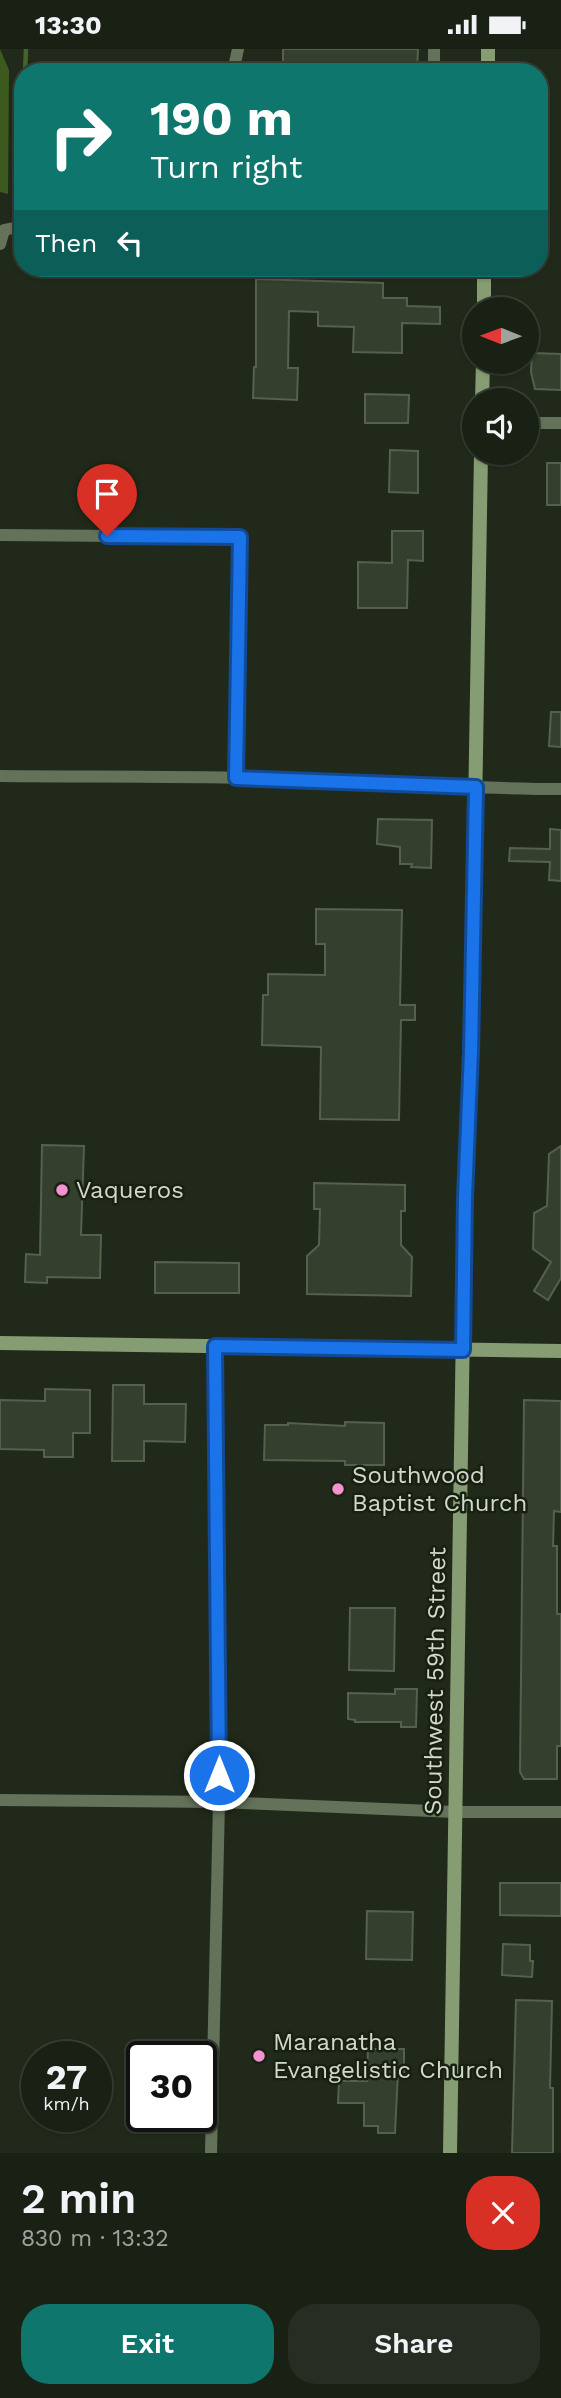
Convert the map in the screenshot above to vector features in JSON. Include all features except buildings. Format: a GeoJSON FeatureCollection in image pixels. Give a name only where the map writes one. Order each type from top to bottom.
{"type":"FeatureCollection","features":[{"type":"Feature","properties":{"kind":"main road"},"geometry":{"type":"LineString","coordinates":[[484,277],[484,297]]}},
{"type":"Feature","properties":{"kind":"main road","name":"Southwest 59th Street"},"geometry":{"type":"LineString","coordinates":[[450,2153],[465,1197],[471,1052],[481,465]]}},
{"type":"Feature","properties":{"kind":"main road"},"geometry":{"type":"LineString","coordinates":[[0,1343],[561,1351]]}},
{"type":"Feature","properties":{"kind":"street"},"geometry":{"type":"LineString","coordinates":[[0,244],[4,230],[14,228]]}},
{"type":"Feature","properties":{"kind":"street"},"geometry":{"type":"LineString","coordinates":[[539,423],[561,423]]}},
{"type":"Feature","properties":{"kind":"street"},"geometry":{"type":"LineString","coordinates":[[0,535],[240,537],[236,778]]}},
{"type":"Feature","properties":{"kind":"street"},"geometry":{"type":"LineString","coordinates":[[0,776],[236,778],[561,789]]}},
{"type":"Feature","properties":{"kind":"street"},"geometry":{"type":"LineString","coordinates":[[211,2153],[219,1802],[215,1346]]}},
{"type":"Feature","properties":{"kind":"street"},"geometry":{"type":"LineString","coordinates":[[0,1800],[219,1802],[455,1812],[561,1812]]}},
{"type":"Feature","properties":{"kind":"green space"},"geometry":{"type":"Polygon","coordinates":[[[0,49],[9,70],[8,194],[0,192],[0,49]]]}},
{"type":"Feature","properties":{"kind":"waterway"},"geometry":{"type":"LineString","coordinates":[[25,63],[26,49]]}},
{"type":"Feature","properties":{"kind":"place","name":"Vaqueros"},"geometry":{"type":"Point","coordinates":[62,1190]}},
{"type":"Feature","properties":{"kind":"place","name":"Southwood Baptist Church"},"geometry":{"type":"Point","coordinates":[338,1489]}},
{"type":"Feature","properties":{"kind":"place","name":"Maranatha Evangelistic Church"},"geometry":{"type":"Point","coordinates":[259,2056]}},
{"type":"Feature","properties":{"kind":"route"},"geometry":{"type":"LineString","coordinates":[[107,536],[240,537],[236,778],[476,787],[463,1350],[215,1346],[219,1775]]}}]}
